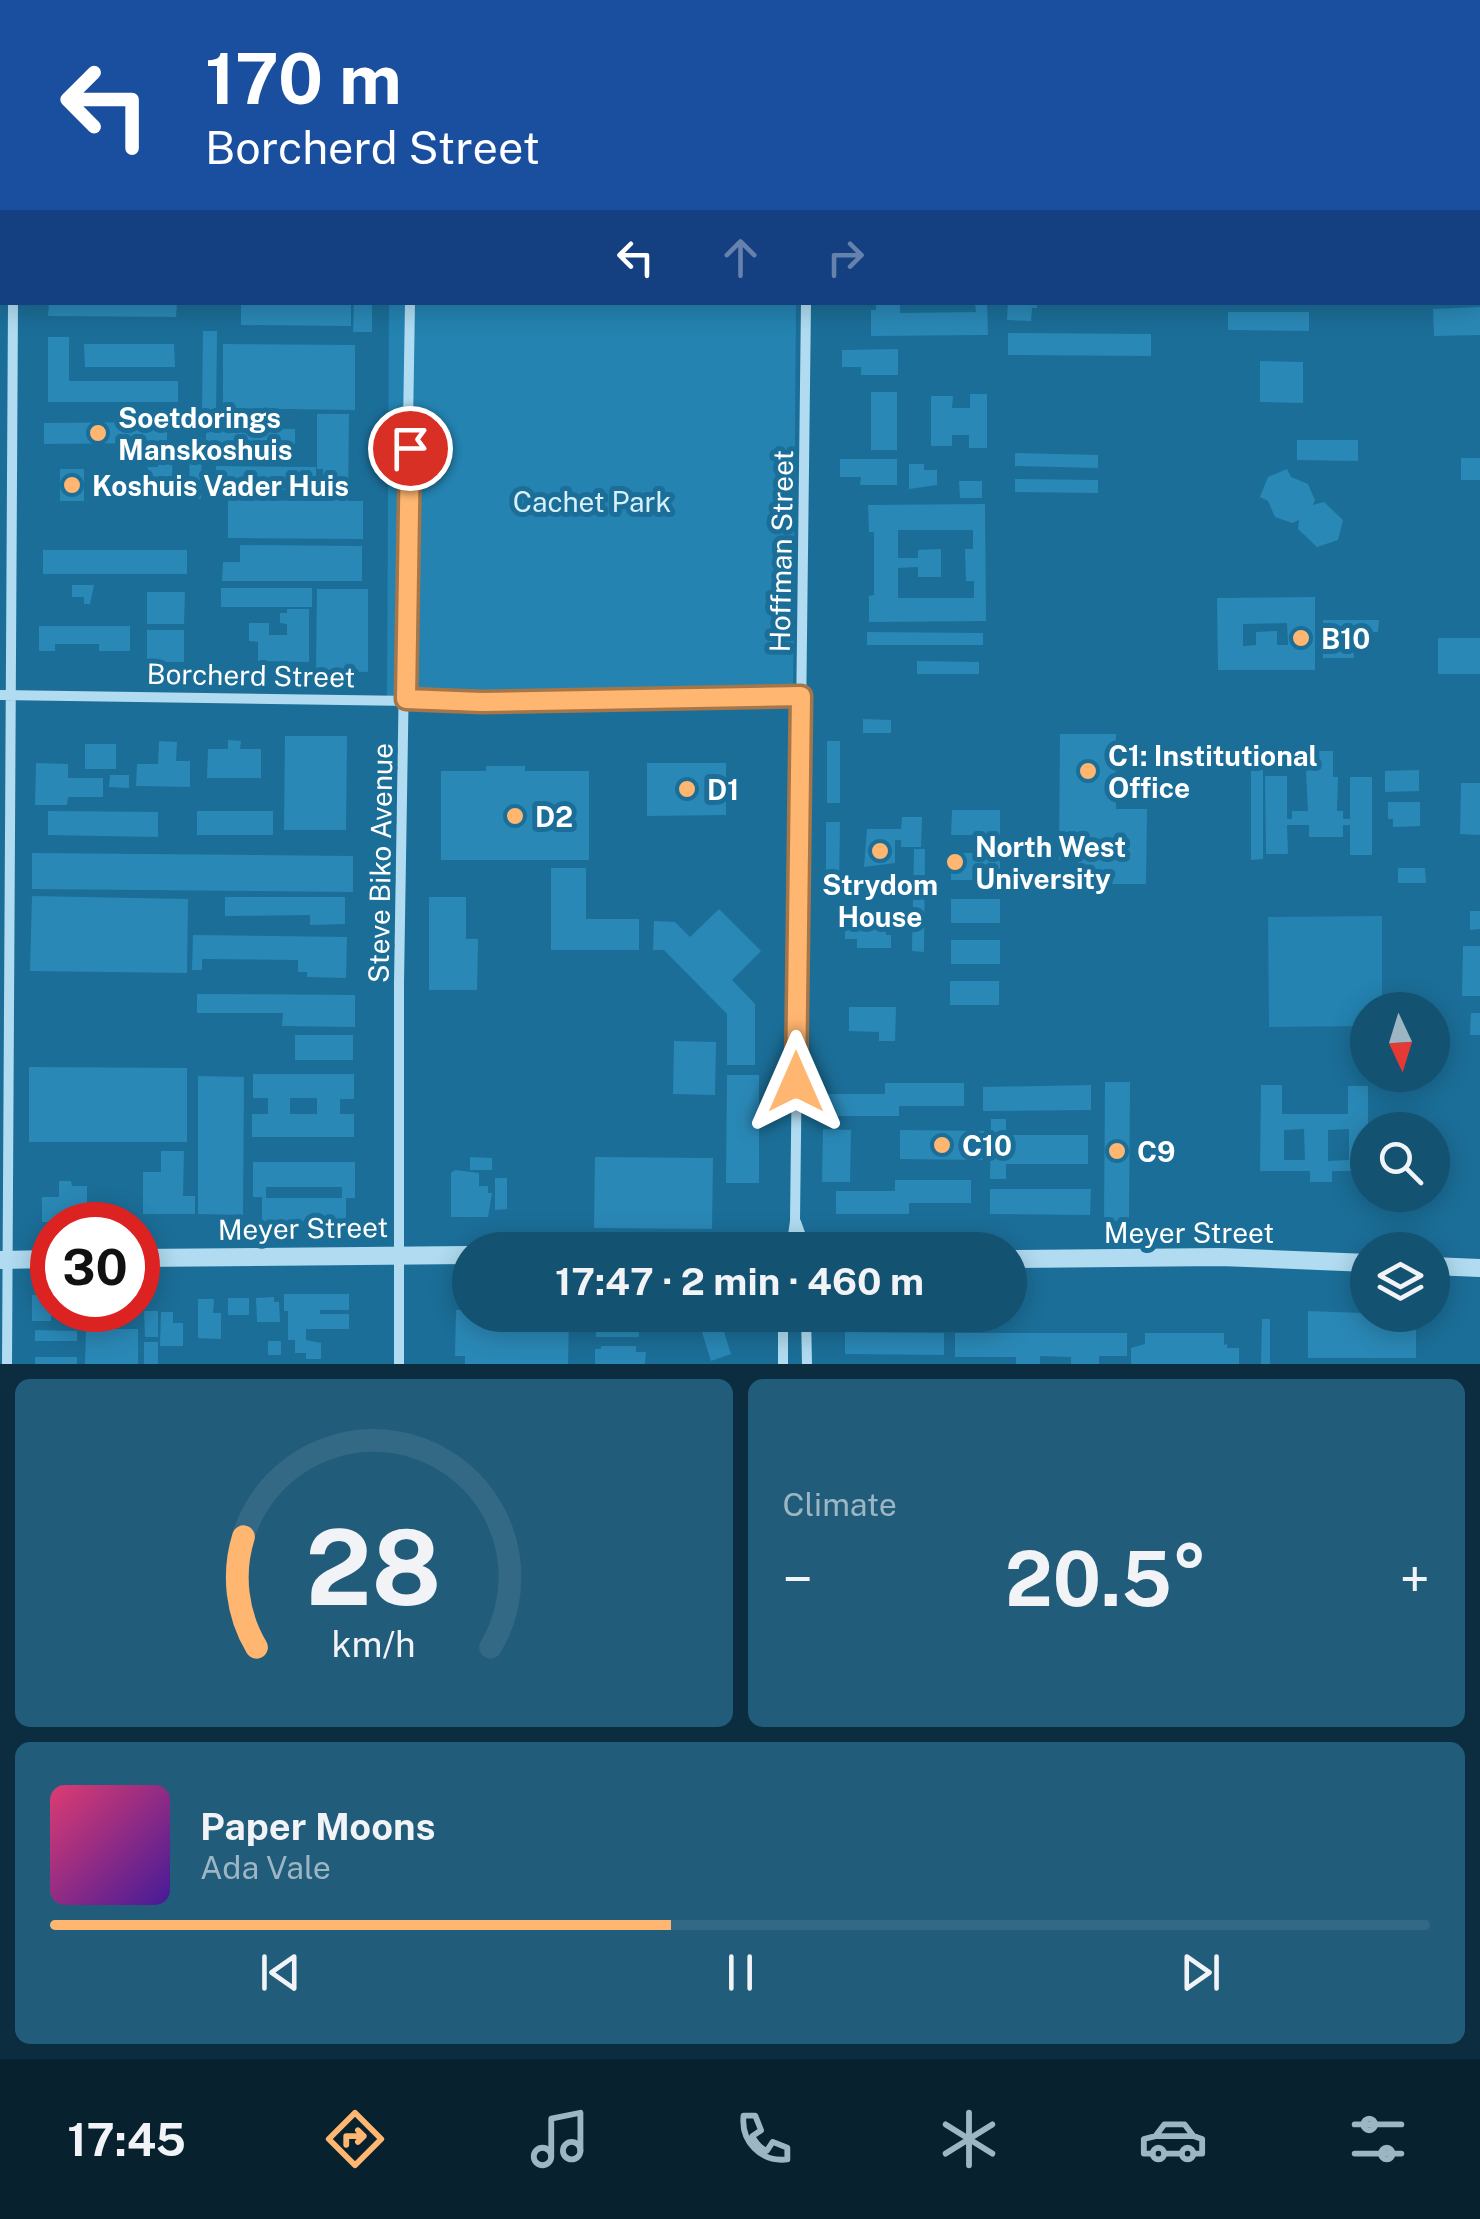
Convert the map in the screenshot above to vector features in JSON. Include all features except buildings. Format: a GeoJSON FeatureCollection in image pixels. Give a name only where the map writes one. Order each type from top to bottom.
{"type":"FeatureCollection","features":[{"type":"Feature","properties":{"kind":"street"},"geometry":{"type":"LineString","coordinates":[[6,1364],[5,695],[12,305]]}},
{"type":"Feature","properties":{"kind":"street","name":"Steve Biko Avenue"},"geometry":{"type":"LineString","coordinates":[[399,1364],[399,982],[410,305]]}},
{"type":"Feature","properties":{"kind":"street","name":"Hoffman Street"},"geometry":{"type":"LineString","coordinates":[[793,1232],[806,305]]}},
{"type":"Feature","properties":{"kind":"street","name":"Borcherd Street"},"geometry":{"type":"LineString","coordinates":[[5,695],[482,702],[801,696]]}},
{"type":"Feature","properties":{"kind":"street","name":"Hoffman Street"},"geometry":{"type":"LineString","coordinates":[[795,1221],[799,1232]]}},
{"type":"Feature","properties":{"kind":"street","name":"Meyer Street"},"geometry":{"type":"LineString","coordinates":[[160,1258],[452,1255]]}},
{"type":"Feature","properties":{"kind":"street","name":"Meyer Street"},"geometry":{"type":"LineString","coordinates":[[1027,1260],[1221,1257],[1350,1262]]}},
{"type":"Feature","properties":{"kind":"street"},"geometry":{"type":"LineString","coordinates":[[4,1260],[30,1259]]}},
{"type":"Feature","properties":{"kind":"street"},"geometry":{"type":"LineString","coordinates":[[1450,1267],[1480,1268]]}},
{"type":"Feature","properties":{"kind":"street"},"geometry":{"type":"LineString","coordinates":[[783,1332],[783,1364]]}},
{"type":"Feature","properties":{"kind":"street"},"geometry":{"type":"LineString","coordinates":[[806,1332],[807,1364]]}},
{"type":"Feature","properties":{"kind":"green space","name":"Cachet Park"},"geometry":{"type":"Polygon","coordinates":[[[389,305],[796,305],[793,700],[387,699],[389,305]]]}},
{"type":"Feature","properties":{"kind":"green space"},"geometry":{"type":"Polygon","coordinates":[[[1382,916],[1382,992],[1350,992],[1350,1026],[1269,1027],[1268,917],[1382,916]]]}},
{"type":"Feature","properties":{"kind":"place","name":"Soetdorings Manskoshuis"},"geometry":{"type":"Point","coordinates":[98,433]}},
{"type":"Feature","properties":{"kind":"place","name":"Koshuis Vader Huis"},"geometry":{"type":"Point","coordinates":[72,485]}},
{"type":"Feature","properties":{"kind":"place","name":"B10"},"geometry":{"type":"Point","coordinates":[1301,638]}},
{"type":"Feature","properties":{"kind":"place","name":"C1: Institutional Office"},"geometry":{"type":"Point","coordinates":[1088,771]}},
{"type":"Feature","properties":{"kind":"place","name":"D1"},"geometry":{"type":"Point","coordinates":[687,789]}},
{"type":"Feature","properties":{"kind":"place","name":"D2"},"geometry":{"type":"Point","coordinates":[515,816]}},
{"type":"Feature","properties":{"kind":"place","name":"Strydom House"},"geometry":{"type":"Point","coordinates":[880,851]}},
{"type":"Feature","properties":{"kind":"place","name":"North West University"},"geometry":{"type":"Point","coordinates":[955,862]}},
{"type":"Feature","properties":{"kind":"place","name":"C10"},"geometry":{"type":"Point","coordinates":[942,1145]}},
{"type":"Feature","properties":{"kind":"place","name":"C9"},"geometry":{"type":"Point","coordinates":[1117,1151]}},
{"type":"Feature","properties":{"kind":"route"},"geometry":{"type":"LineString","coordinates":[[410,448],[406,699],[482,702],[801,696],[796,1082]]}}]}
